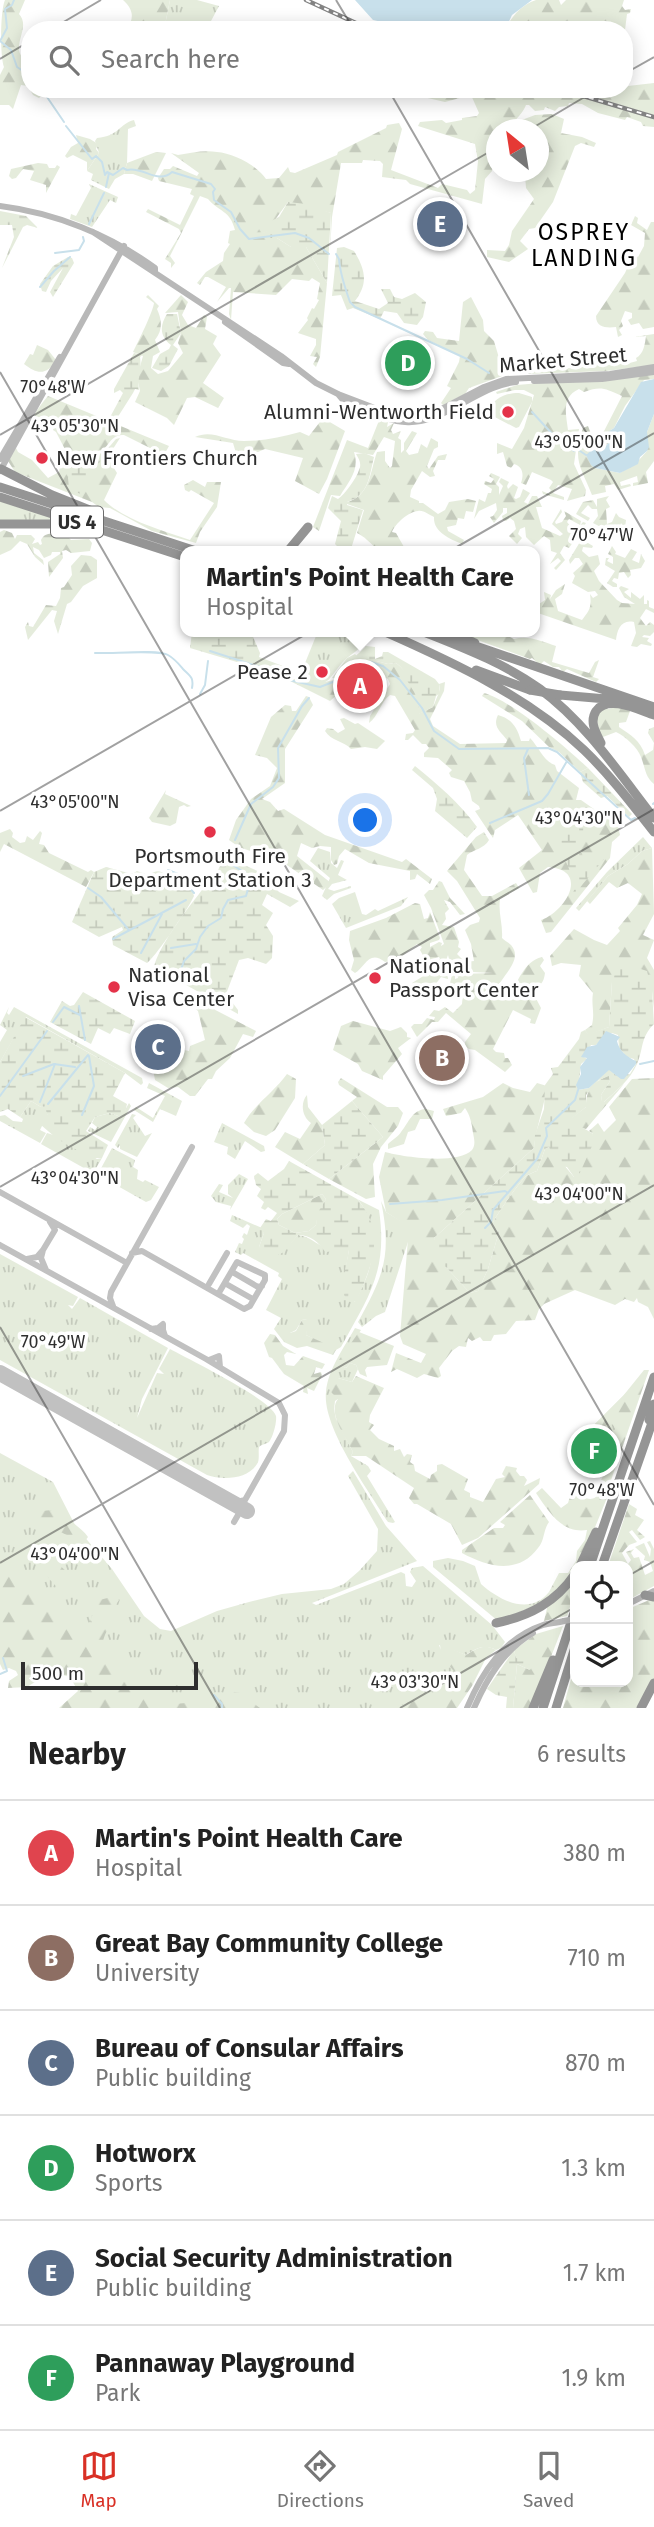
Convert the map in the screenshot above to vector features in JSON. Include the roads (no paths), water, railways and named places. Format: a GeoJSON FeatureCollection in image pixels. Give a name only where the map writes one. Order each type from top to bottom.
{"type":"FeatureCollection","features":[{"type":"Feature","properties":{"kind":"highway"},"geometry":{"type":"LineString","coordinates":[[0,467],[52,495],[144,533]]}},
{"type":"Feature","properties":{"kind":"highway","name":"US 4"},"geometry":{"type":"LineString","coordinates":[[0,487],[182,546]]}},
{"type":"Feature","properties":{"kind":"highway","name":"US 4"},"geometry":{"type":"LineString","coordinates":[[0,497],[180,555]]}},
{"type":"Feature","properties":{"kind":"highway"},"geometry":{"type":"LineString","coordinates":[[0,524],[63,523],[153,547]]}},
{"type":"Feature","properties":{"kind":"highway"},"geometry":{"type":"LineString","coordinates":[[395,637],[492,685],[551,722],[602,769],[654,832]]}},
{"type":"Feature","properties":{"kind":"highway"},"geometry":{"type":"LineString","coordinates":[[402,637],[485,675],[530,690],[560,695],[603,697],[654,711]]}},
{"type":"Feature","properties":{"kind":"highway"},"geometry":{"type":"LineString","coordinates":[[436,637],[494,662],[538,688],[583,729],[654,816]]}},
{"type":"Feature","properties":{"kind":"highway"},"geometry":{"type":"LineString","coordinates":[[447,637],[626,697],[654,711]]}},
{"type":"Feature","properties":{"kind":"highway"},"geometry":{"type":"LineString","coordinates":[[459,637],[528,664]]}},
{"type":"Feature","properties":{"kind":"highway"},"geometry":{"type":"LineString","coordinates":[[622,777],[595,731],[595,713],[600,707],[611,704],[654,711]]}},
{"type":"Feature","properties":{"kind":"highway"},"geometry":{"type":"LineString","coordinates":[[592,1561],[654,1376]]}},
{"type":"Feature","properties":{"kind":"highway"},"geometry":{"type":"LineString","coordinates":[[635,1472],[654,1404]]}},
{"type":"Feature","properties":{"kind":"highway"},"geometry":{"type":"LineString","coordinates":[[604,1561],[654,1417]]}},
{"type":"Feature","properties":{"kind":"highway"},"geometry":{"type":"LineString","coordinates":[[583,1561],[609,1509]]}},
{"type":"Feature","properties":{"kind":"highway"},"geometry":{"type":"LineString","coordinates":[[496,1623],[524,1616],[542,1607],[559,1594],[570,1580]]}},
{"type":"Feature","properties":{"kind":"highway"},"geometry":{"type":"LineString","coordinates":[[542,1708],[570,1624]]}},
{"type":"Feature","properties":{"kind":"highway"},"geometry":{"type":"LineString","coordinates":[[533,1708],[555,1653],[566,1637]]}},
{"type":"Feature","properties":{"kind":"highway"},"geometry":{"type":"LineString","coordinates":[[559,1708],[570,1667]]}},
{"type":"Feature","properties":{"kind":"highway"},"geometry":{"type":"LineString","coordinates":[[643,1708],[654,1683]]}},
{"type":"Feature","properties":{"kind":"highway"},"geometry":{"type":"LineString","coordinates":[[643,1708],[654,1689]]}},
{"type":"Feature","properties":{"kind":"main road","name":"Market Street"},"geometry":{"type":"LineString","coordinates":[[0,206],[39,214],[93,232],[122,248],[289,364],[338,394],[339,398],[404,423],[424,422],[507,383],[602,379],[654,370]]}},
{"type":"Feature","properties":{"kind":"main road"},"geometry":{"type":"LineString","coordinates":[[0,467],[122,248]]}},
{"type":"Feature","properties":{"kind":"main road"},"geometry":{"type":"LineString","coordinates":[[633,1602],[651,1594]]}},
{"type":"Feature","properties":{"kind":"main road"},"geometry":{"type":"LineString","coordinates":[[467,1708],[486,1672],[506,1646],[530,1630],[570,1620]]}},
{"type":"Feature","properties":{"kind":"main road"},"geometry":{"type":"LineString","coordinates":[[474,1708],[489,1679],[506,1655],[526,1637],[553,1624]]}},
{"type":"Feature","properties":{"kind":"water"},"geometry":{"type":"Polygon","coordinates":[[[355,0],[532,0],[512,15],[509,21],[373,20],[355,0]]]}},
{"type":"Feature","properties":{"kind":"water"},"geometry":{"type":"Polygon","coordinates":[[[654,379],[654,414],[647,432],[647,451],[640,457],[638,464],[620,473],[595,468],[586,455],[593,449],[608,444],[608,432],[614,428],[641,382],[654,379]]]}},
{"type":"Feature","properties":{"kind":"water"},"geometry":{"type":"Polygon","coordinates":[[[606,1031],[620,1037],[617,1041],[620,1048],[636,1061],[636,1064],[624,1079],[609,1070],[589,1088],[578,1090],[576,1085],[581,1074],[580,1067],[587,1058],[581,1057],[587,1047],[596,1045],[606,1031]]]}},
{"type":"Feature","properties":{"kind":"waterway"},"geometry":{"type":"LineString","coordinates":[[14,0],[12,5],[5,9],[7,28],[0,41],[11,50],[17,67],[21,70]]}},
{"type":"Feature","properties":{"kind":"waterway"},"geometry":{"type":"LineString","coordinates":[[48,98],[64,122]]}},
{"type":"Feature","properties":{"kind":"waterway"},"geometry":{"type":"LineString","coordinates":[[66,126],[92,159],[96,156],[102,162],[105,175],[107,172],[113,175],[123,168],[161,177],[172,172],[211,184],[215,189],[214,200],[231,212],[249,239],[295,233],[309,238],[329,254]]}},
{"type":"Feature","properties":{"kind":"waterway"},"geometry":{"type":"LineString","coordinates":[[106,187],[109,173]]}},
{"type":"Feature","properties":{"kind":"waterway"},"geometry":{"type":"LineString","coordinates":[[89,224],[104,193]]}},
{"type":"Feature","properties":{"kind":"waterway"},"geometry":{"type":"LineString","coordinates":[[55,253],[79,250],[84,241],[83,237]]}},
{"type":"Feature","properties":{"kind":"waterway"},"geometry":{"type":"LineString","coordinates":[[336,254],[350,302],[355,307],[467,359],[489,373]]}},
{"type":"Feature","properties":{"kind":"waterway"},"geometry":{"type":"LineString","coordinates":[[40,287],[70,257]]}},
{"type":"Feature","properties":{"kind":"waterway"},"geometry":{"type":"LineString","coordinates":[[532,412],[556,438],[574,451]]}},
{"type":"Feature","properties":{"kind":"waterway"},"geometry":{"type":"LineString","coordinates":[[580,451],[586,455]]}},
{"type":"Feature","properties":{"kind":"waterway"},"geometry":{"type":"LineString","coordinates":[[210,651],[282,674]]}},
{"type":"Feature","properties":{"kind":"waterway"},"geometry":{"type":"LineString","coordinates":[[95,653],[163,653],[176,661],[191,677],[192,688]]}},
{"type":"Feature","properties":{"kind":"waterway"},"geometry":{"type":"LineString","coordinates":[[200,694],[205,685],[208,661]]}},
{"type":"Feature","properties":{"kind":"waterway"},"geometry":{"type":"LineString","coordinates":[[289,680],[320,687],[371,662],[383,666],[400,680],[422,708],[434,731],[459,749],[548,748],[557,752],[631,820],[635,818]]}},
{"type":"Feature","properties":{"kind":"waterway"},"geometry":{"type":"LineString","coordinates":[[235,840],[251,804],[273,787],[279,778],[278,748],[309,698]]}},
{"type":"Feature","properties":{"kind":"waterway"},"geometry":{"type":"LineString","coordinates":[[528,749],[524,758],[529,795]]}},
{"type":"Feature","properties":{"kind":"waterway"},"geometry":{"type":"LineString","coordinates":[[490,823],[542,801],[567,761]]}},
{"type":"Feature","properties":{"kind":"waterway"},"geometry":{"type":"LineString","coordinates":[[178,978],[184,961],[196,949],[208,926],[221,918],[228,900],[246,896],[247,874],[226,861]]}},
{"type":"Feature","properties":{"kind":"waterway"},"geometry":{"type":"LineString","coordinates":[[168,870],[178,874],[194,893]]}},
{"type":"Feature","properties":{"kind":"waterway"},"geometry":{"type":"LineString","coordinates":[[88,888],[101,897],[128,929]]}},
{"type":"Feature","properties":{"kind":"waterway"},"geometry":{"type":"LineString","coordinates":[[113,939],[186,900]]}},
{"type":"Feature","properties":{"kind":"waterway"},"geometry":{"type":"LineString","coordinates":[[141,953],[162,914]]}},
{"type":"Feature","properties":{"kind":"waterway"},"geometry":{"type":"LineString","coordinates":[[171,948],[196,944]]}},
{"type":"Feature","properties":{"kind":"waterway"},"geometry":{"type":"LineString","coordinates":[[79,1006],[85,1040]]}},
{"type":"Feature","properties":{"kind":"waterway"},"geometry":{"type":"LineString","coordinates":[[53,1022],[64,1007],[80,1015]]}},
{"type":"Feature","properties":{"kind":"waterway"},"geometry":{"type":"LineString","coordinates":[[0,1096],[47,1031]]}},
{"type":"Feature","properties":{"kind":"waterway"},"geometry":{"type":"LineString","coordinates":[[48,1104],[88,1055]]}},
{"type":"Feature","properties":{"kind":"waterway"},"geometry":{"type":"LineString","coordinates":[[82,1115],[94,1086],[89,1056]]}},
{"type":"Feature","properties":{"kind":"waterway"},"geometry":{"type":"LineString","coordinates":[[640,1064],[654,1061]]}},
{"type":"Feature","properties":{"kind":"waterway"},"geometry":{"type":"LineString","coordinates":[[23,1076],[54,1064],[75,1067]]}},
{"type":"Feature","properties":{"kind":"waterway"},"geometry":{"type":"LineString","coordinates":[[40,1102],[55,1064]]}},
{"type":"Feature","properties":{"kind":"waterway"},"geometry":{"type":"LineString","coordinates":[[485,1228],[491,1222],[493,1210],[537,1159],[547,1136],[546,1128],[575,1100],[578,1090]]}},
{"type":"Feature","properties":{"kind":"waterway"},"geometry":{"type":"LineString","coordinates":[[390,1204],[505,1191],[508,1193]]}},
{"type":"Feature","properties":{"kind":"waterway"},"geometry":{"type":"LineString","coordinates":[[0,1674],[7,1671],[3,1658]]}},
{"type":"Feature","properties":{"kind":"waterway"},"geometry":{"type":"LineString","coordinates":[[214,1695],[222,1708]]}},
{"type":"Feature","properties":{"kind":"railway"},"geometry":{"type":"LineString","coordinates":[[306,0],[352,21]]}},
{"type":"Feature","properties":{"kind":"railway"},"geometry":{"type":"LineString","coordinates":[[590,98],[654,117]]}},
{"type":"Feature","properties":{"kind":"place","name":"Social Security Administration"},"geometry":{"type":"Point","coordinates":[440,224]}},
{"type":"Feature","properties":{"kind":"place","name":"Hotworx"},"geometry":{"type":"Point","coordinates":[408,363]}},
{"type":"Feature","properties":{"kind":"place","name":"Alumni-Wentworth Field"},"geometry":{"type":"Point","coordinates":[508,412]}},
{"type":"Feature","properties":{"kind":"place","name":"New Frontiers Church"},"geometry":{"type":"Point","coordinates":[42,458]}},
{"type":"Feature","properties":{"kind":"place","name":"Pease 2"},"geometry":{"type":"Point","coordinates":[322,672]}},
{"type":"Feature","properties":{"kind":"place","name":"Martin's Point Health Care"},"geometry":{"type":"Point","coordinates":[360,686]}},
{"type":"Feature","properties":{"kind":"place","name":"Portsmouth Fire Department Station 3"},"geometry":{"type":"Point","coordinates":[210,832]}},
{"type":"Feature","properties":{"kind":"place","name":"National Passport Center"},"geometry":{"type":"Point","coordinates":[375,978]}},
{"type":"Feature","properties":{"kind":"place","name":"National Visa Center"},"geometry":{"type":"Point","coordinates":[114,987]}},
{"type":"Feature","properties":{"kind":"place","name":"Bureau of Consular Affairs"},"geometry":{"type":"Point","coordinates":[158,1047]}},
{"type":"Feature","properties":{"kind":"place","name":"Great Bay Community College"},"geometry":{"type":"Point","coordinates":[442,1058]}},
{"type":"Feature","properties":{"kind":"place","name":"Pannaway Playground"},"geometry":{"type":"Point","coordinates":[594,1451]}},
{"type":"Feature","properties":{"kind":"district","name":"OSPREY LANDING"},"geometry":{"type":"Point","coordinates":[584,245]}}]}
